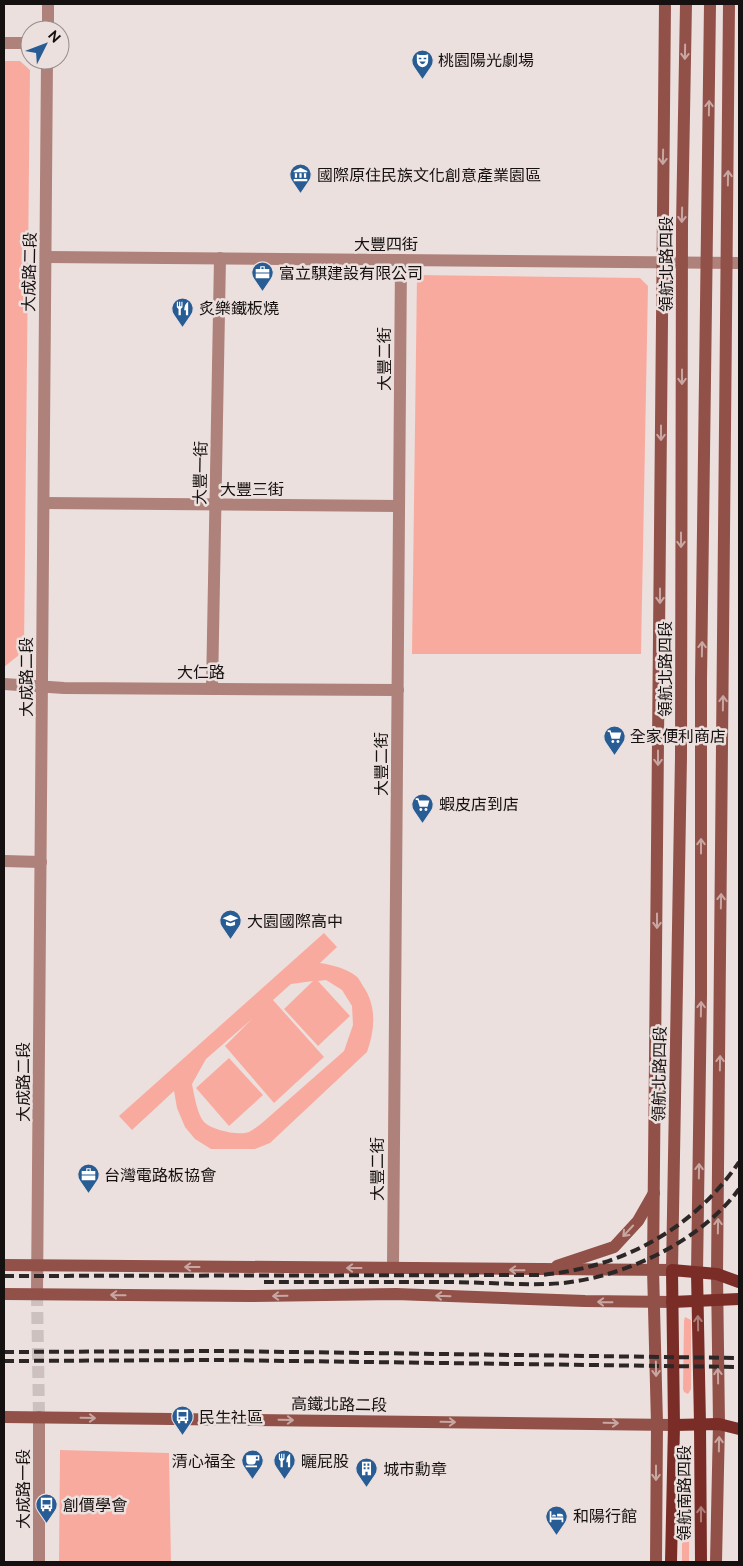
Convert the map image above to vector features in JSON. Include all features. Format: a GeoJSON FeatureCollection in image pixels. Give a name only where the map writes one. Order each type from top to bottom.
{"type":"FeatureCollection","features":[{"type":"Feature","properties":{"kind":"main road"},"geometry":{"type":"LineString","coordinates":[[672,1270],[717,1274],[739,1282]]}},
{"type":"Feature","properties":{"kind":"main road","name":"領航北路四段"},"geometry":{"type":"LineString","coordinates":[[672,1270],[674,1424]]}},
{"type":"Feature","properties":{"kind":"main road"},"geometry":{"type":"LineString","coordinates":[[697,1273],[700,1424]]}},
{"type":"Feature","properties":{"kind":"main road"},"geometry":{"type":"LineString","coordinates":[[672,1302],[739,1299]]}},
{"type":"Feature","properties":{"kind":"main road"},"geometry":{"type":"LineString","coordinates":[[674,1424],[719,1424],[739,1419]]}},
{"type":"Feature","properties":{"kind":"main road","name":"領航南路四段"},"geometry":{"type":"LineString","coordinates":[[671,1562],[674,1424]]}},
{"type":"Feature","properties":{"kind":"main road","name":"領航南路四段"},"geometry":{"type":"LineString","coordinates":[[700,1424],[701,1562]]}},
{"type":"Feature","properties":{"kind":"main road"},"geometry":{"type":"LineString","coordinates":[[719,1424],[739,1429]]}},
{"type":"Feature","properties":{"kind":"street"},"geometry":{"type":"LineString","coordinates":[[48,4],[48,20]]}},
{"type":"Feature","properties":{"kind":"street","name":"領航北路四段"},"geometry":{"type":"LineString","coordinates":[[657,1424],[653,1269],[665,4]]}},
{"type":"Feature","properties":{"kind":"street","name":"領航北路四段"},"geometry":{"type":"LineString","coordinates":[[672,1270],[681,748],[682,262],[686,4]]}},
{"type":"Feature","properties":{"kind":"street"},"geometry":{"type":"LineString","coordinates":[[697,1273],[701,994],[701,680],[710,4]]}},
{"type":"Feature","properties":{"kind":"street"},"geometry":{"type":"LineString","coordinates":[[719,1424],[717,1274],[733,262],[729,4]]}},
{"type":"Feature","properties":{"kind":"street"},"geometry":{"type":"LineString","coordinates":[[4,43],[20,43]]}},
{"type":"Feature","properties":{"kind":"street","name":"大成路二段"},"geometry":{"type":"LineString","coordinates":[[38,1294],[47,70]]}},
{"type":"Feature","properties":{"kind":"street","name":"大豐四街"},"geometry":{"type":"LineString","coordinates":[[46,257],[733,262]]}},
{"type":"Feature","properties":{"kind":"street","name":"大豐一街"},"geometry":{"type":"LineString","coordinates":[[212,689],[220,258]]}},
{"type":"Feature","properties":{"kind":"street","name":"大豐二街"},"geometry":{"type":"LineString","coordinates":[[393,1268],[401,260]]}},
{"type":"Feature","properties":{"kind":"street","name":"大豐三街"},"geometry":{"type":"LineString","coordinates":[[44,503],[399,506]]}},
{"type":"Feature","properties":{"kind":"street","name":"大仁路"},"geometry":{"type":"LineString","coordinates":[[4,684],[64,688],[398,690]]}},
{"type":"Feature","properties":{"kind":"street"},"geometry":{"type":"LineString","coordinates":[[4,861],[41,862]]}},
{"type":"Feature","properties":{"kind":"street"},"geometry":{"type":"LineString","coordinates":[[546,1270],[614,1247],[638,1221],[655,1190]]}},
{"type":"Feature","properties":{"kind":"street"},"geometry":{"type":"LineString","coordinates":[[4,1265],[672,1270]]}},
{"type":"Feature","properties":{"kind":"street"},"geometry":{"type":"LineString","coordinates":[[4,1294],[249,1296],[396,1294],[672,1302]]}},
{"type":"Feature","properties":{"kind":"street","name":"高鐵北路二段"},"geometry":{"type":"LineString","coordinates":[[4,1417],[674,1424]]}},
{"type":"Feature","properties":{"kind":"street","name":"大成路一段"},"geometry":{"type":"LineString","coordinates":[[38,1562],[39,1417]]}},
{"type":"Feature","properties":{"kind":"street","name":"領航南路四段"},"geometry":{"type":"LineString","coordinates":[[656,1562],[657,1424]]}},
{"type":"Feature","properties":{"kind":"street","name":"領航南路四段"},"geometry":{"type":"LineString","coordinates":[[716,1562],[719,1424]]}},
{"type":"Feature","properties":{"kind":"shaded area"},"geometry":{"type":"Polygon","coordinates":[[[4,61],[20,61],[20,70],[30,70],[24,651],[4,667],[4,61]]]}},
{"type":"Feature","properties":{"kind":"shaded area"},"geometry":{"type":"Polygon","coordinates":[[[417,275],[640,278],[648,286],[641,654],[412,654],[417,275]]]}},
{"type":"Feature","properties":{"kind":"shaded area"},"geometry":{"type":"Polygon","coordinates":[[[324,933],[337,947],[320,963],[339,967],[352,973],[358,978],[368,994],[373,1010],[373,1027],[367,1052],[270,1143],[255,1149],[211,1149],[195,1139],[185,1127],[177,1108],[174,1091],[132,1130],[119,1116],[324,933]],[[326,980],[318,981],[350,1016],[318,1046],[284,1009],[313,981],[291,984],[273,1000],[324,1057],[274,1103],[225,1046],[252,1019],[206,1059],[192,1084],[198,1109],[204,1122],[213,1128],[225,1132],[249,1132],[262,1123],[344,1051],[353,1025],[352,1006],[342,990],[326,980]]]}},
{"type":"Feature","properties":{"kind":"shaded area"},"geometry":{"type":"Polygon","coordinates":[[[229,1058],[263,1095],[229,1126],[196,1088],[229,1058]]]}},
{"type":"Feature","properties":{"kind":"shaded area"},"geometry":{"type":"Polygon","coordinates":[[[685,1317],[691,1320],[691,1389],[688,1394],[683,1389],[685,1317]]]}},
{"type":"Feature","properties":{"kind":"shaded area"},"geometry":{"type":"Polygon","coordinates":[[[60,1450],[169,1453],[171,1562],[59,1562],[60,1450]]]}},
{"type":"Feature","properties":{"kind":"shaded area"},"geometry":{"type":"Polygon","coordinates":[[[686,1461],[690,1465],[689,1562],[682,1562],[682,1465],[686,1461]]]}},
{"type":"Feature","properties":{"kind":"tunnel"},"geometry":{"type":"LineString","coordinates":[[37,1294],[39,1417]]}},
{"type":"Feature","properties":{"kind":"railway"},"geometry":{"type":"LineString","coordinates":[[4,1276],[541,1275],[571,1271],[627,1254],[653,1241],[678,1225],[721,1186],[739,1162]]}},
{"type":"Feature","properties":{"kind":"railway"},"geometry":{"type":"LineString","coordinates":[[264,1282],[535,1284],[574,1282],[627,1268],[679,1243],[702,1227],[722,1209],[739,1189]]}},
{"type":"Feature","properties":{"kind":"railway"},"geometry":{"type":"LineString","coordinates":[[4,1352],[217,1351],[739,1358]]}},
{"type":"Feature","properties":{"kind":"railway"},"geometry":{"type":"LineString","coordinates":[[4,1361],[217,1360],[739,1367]]}},
{"type":"Feature","properties":{"kind":"place","name":"桃園陽光劇場"},"geometry":{"type":"Point","coordinates":[422,79]}},
{"type":"Feature","properties":{"kind":"place","name":"國際原住民族文化創意產業園區"},"geometry":{"type":"Point","coordinates":[301,194]}},
{"type":"Feature","properties":{"kind":"place","name":"富立騏建設有限公司"},"geometry":{"type":"Point","coordinates":[263,292]}},
{"type":"Feature","properties":{"kind":"place","name":"炙樂鐵板燒"},"geometry":{"type":"Point","coordinates":[183,327]}},
{"type":"Feature","properties":{"kind":"place","name":"全家便利商店"},"geometry":{"type":"Point","coordinates":[614,755]}},
{"type":"Feature","properties":{"kind":"place","name":"蝦皮店到店"},"geometry":{"type":"Point","coordinates":[423,823]}},
{"type":"Feature","properties":{"kind":"place","name":"大園國際高中"},"geometry":{"type":"Point","coordinates":[231,940]}},
{"type":"Feature","properties":{"kind":"place","name":"台灣電路板協會"},"geometry":{"type":"Point","coordinates":[88,1194]}},
{"type":"Feature","properties":{"kind":"place","name":"民生社區"},"geometry":{"type":"Point","coordinates":[183,1436]}},
{"type":"Feature","properties":{"kind":"place","name":"清心福全"},"geometry":{"type":"Point","coordinates":[252,1480]}},
{"type":"Feature","properties":{"kind":"place","name":"曬屁股"},"geometry":{"type":"Point","coordinates":[285,1480]}},
{"type":"Feature","properties":{"kind":"place","name":"城市勳章"},"geometry":{"type":"Point","coordinates":[367,1488]}},
{"type":"Feature","properties":{"kind":"place","name":"創價學會"},"geometry":{"type":"Point","coordinates":[47,1524]}},
{"type":"Feature","properties":{"kind":"place","name":"和陽行館"},"geometry":{"type":"Point","coordinates":[557,1535]}}]}
